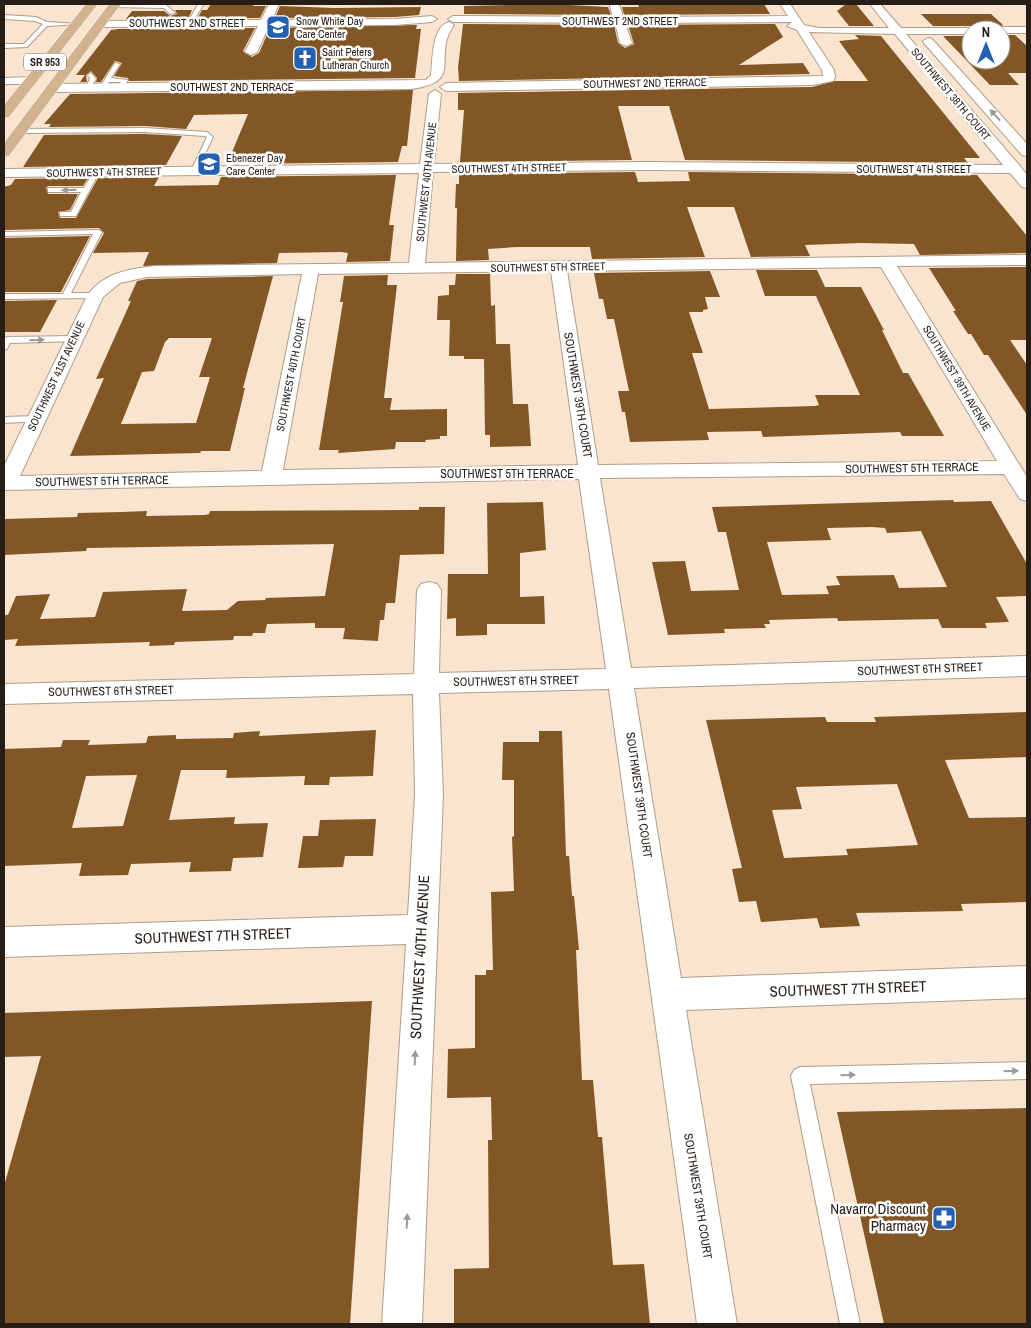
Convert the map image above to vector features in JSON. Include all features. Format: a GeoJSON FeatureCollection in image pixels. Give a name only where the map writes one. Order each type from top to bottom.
{"type":"FeatureCollection","features":[{"type":"Feature","properties":{"kind":"main road","name":"SR 953"},"geometry":{"type":"LineString","coordinates":[[4,153],[114,5]]}},
{"type":"Feature","properties":{"kind":"main road","name":"SR 953"},"geometry":{"type":"LineString","coordinates":[[4,114],[89,7]]}},
{"type":"Feature","properties":{"kind":"main road"},"geometry":{"type":"LineString","coordinates":[[89,7],[89,21],[100,24]]}},
{"type":"Feature","properties":{"kind":"main road"},"geometry":{"type":"LineString","coordinates":[[76,24],[86,28],[88,39]]}},
{"type":"Feature","properties":{"kind":"main road"},"geometry":{"type":"LineString","coordinates":[[30,81],[51,90]]}},
{"type":"Feature","properties":{"kind":"street"},"geometry":{"type":"LineString","coordinates":[[251,52],[274,4]]}},
{"type":"Feature","properties":{"kind":"street"},"geometry":{"type":"LineString","coordinates":[[615,4],[626,43]]}},
{"type":"Feature","properties":{"kind":"street"},"geometry":{"type":"LineString","coordinates":[[785,4],[798,23]]}},
{"type":"Feature","properties":{"kind":"street","name":"SOUTHWEST 38TH COURT"},"geometry":{"type":"LineString","coordinates":[[875,4],[1027,184]]}},
{"type":"Feature","properties":{"kind":"street","name":"SOUTHWEST 38TH COURT"},"geometry":{"type":"LineString","coordinates":[[907,17],[1027,152]]}},
{"type":"Feature","properties":{"kind":"street","name":"SOUTHWEST 2ND STREET"},"geometry":{"type":"LineString","coordinates":[[100,24],[442,20],[744,20],[798,23],[819,31],[961,31]]}},
{"type":"Feature","properties":{"kind":"street","name":"SOUTHWEST 40TH AVENUE"},"geometry":{"type":"LineString","coordinates":[[416,269],[428,169],[442,20]]}},
{"type":"Feature","properties":{"kind":"street","name":"SOUTHWEST 2ND TERRACE"},"geometry":{"type":"LineString","coordinates":[[51,90],[87,88],[104,84],[120,88],[812,82],[829,78],[830,73],[798,23]]}},
{"type":"Feature","properties":{"kind":"street"},"geometry":{"type":"LineString","coordinates":[[1011,30],[1027,30]]}},
{"type":"Feature","properties":{"kind":"street"},"geometry":{"type":"LineString","coordinates":[[4,81],[30,81]]}},
{"type":"Feature","properties":{"kind":"street","name":"SOUTHWEST 4TH STREET"},"geometry":{"type":"LineString","coordinates":[[4,173],[692,166],[1015,169]]}},
{"type":"Feature","properties":{"kind":"street","name":"SOUTHWEST 5TH STREET"},"geometry":{"type":"LineString","coordinates":[[116,279],[155,271],[1027,260]]}},
{"type":"Feature","properties":{"kind":"street","name":"SOUTHWEST 39TH AVENUE"},"geometry":{"type":"LineString","coordinates":[[886,262],[1027,494]]}},
{"type":"Feature","properties":{"kind":"street","name":"SOUTHWEST 39TH COURT"},"geometry":{"type":"LineString","coordinates":[[558,267],[622,678],[717,1324]]}},
{"type":"Feature","properties":{"kind":"street","name":"SOUTHWEST 40TH COURT"},"geometry":{"type":"LineString","coordinates":[[271,478],[311,269]]}},
{"type":"Feature","properties":{"kind":"street","name":"SOUTHWEST 41ST AVENUE"},"geometry":{"type":"LineString","coordinates":[[5,483],[95,296],[102,286],[116,279]]}},
{"type":"Feature","properties":{"kind":"street","name":"SOUTHWEST 5TH TERRACE"},"geometry":{"type":"LineString","coordinates":[[5,483],[1010,466]]}},
{"type":"Feature","properties":{"kind":"street","name":"SOUTHWEST 40TH AVENUE"},"geometry":{"type":"LineString","coordinates":[[402,1324],[429,794],[426,683],[429,590]]}},
{"type":"Feature","properties":{"kind":"street","name":"SOUTHWEST 6TH STREET"},"geometry":{"type":"LineString","coordinates":[[4,694],[1027,666]]}},
{"type":"Feature","properties":{"kind":"street","name":"SOUTHWEST 7TH STREET"},"geometry":{"type":"LineString","coordinates":[[4,942],[421,929]]}},
{"type":"Feature","properties":{"kind":"street","name":"SOUTHWEST 7TH STREET"},"geometry":{"type":"LineString","coordinates":[[668,995],[1027,982]]}},
{"type":"Feature","properties":{"kind":"lane"},"geometry":{"type":"LineString","coordinates":[[189,23],[201,4]]}},
{"type":"Feature","properties":{"kind":"lane"},"geometry":{"type":"LineString","coordinates":[[114,5],[165,6],[172,13]]}},
{"type":"Feature","properties":{"kind":"lane"},"geometry":{"type":"LineString","coordinates":[[4,17],[36,19],[46,24],[76,24]]}},
{"type":"Feature","properties":{"kind":"lane"},"geometry":{"type":"LineString","coordinates":[[4,46],[25,46],[46,24]]}},
{"type":"Feature","properties":{"kind":"lane"},"geometry":{"type":"LineString","coordinates":[[104,84],[117,64]]}},
{"type":"Feature","properties":{"kind":"lane"},"geometry":{"type":"LineString","coordinates":[[87,88],[93,79],[91,75]]}},
{"type":"Feature","properties":{"kind":"lane"},"geometry":{"type":"LineString","coordinates":[[20,131],[145,130],[207,134],[210,137],[194,171]]}},
{"type":"Feature","properties":{"kind":"lane"},"geometry":{"type":"LineString","coordinates":[[63,214],[73,214],[96,172]]}},
{"type":"Feature","properties":{"kind":"lane"},"geometry":{"type":"LineString","coordinates":[[51,190],[86,190]]}},
{"type":"Feature","properties":{"kind":"lane"},"geometry":{"type":"LineString","coordinates":[[4,234],[98,232],[66,296]]}},
{"type":"Feature","properties":{"kind":"lane"},"geometry":{"type":"LineString","coordinates":[[4,298],[95,296]]}},
{"type":"Feature","properties":{"kind":"lane"},"geometry":{"type":"LineString","coordinates":[[4,347],[8,340],[73,339]]}},
{"type":"Feature","properties":{"kind":"lane"},"geometry":{"type":"LineString","coordinates":[[4,420],[36,419]]}},
{"type":"Feature","properties":{"kind":"lane"},"geometry":{"type":"LineString","coordinates":[[850,1324],[800,1076],[1027,1070]]}},
{"type":"Feature","properties":{"kind":"building"},"geometry":{"type":"Polygon","coordinates":[[[211,4],[255,4],[253,6],[266,6],[260,18],[197,19],[202,10],[207,10],[211,4]]]}},
{"type":"Feature","properties":{"kind":"building"},"geometry":{"type":"Polygon","coordinates":[[[549,4],[608,7],[611,15],[464,14],[464,6],[549,4]]]}},
{"type":"Feature","properties":{"kind":"building"},"geometry":{"type":"Polygon","coordinates":[[[638,4],[764,4],[770,14],[624,15],[622,7],[639,7],[638,4]]]}},
{"type":"Feature","properties":{"kind":"building"},"geometry":{"type":"Polygon","coordinates":[[[846,4],[856,4],[874,26],[849,26],[837,11],[846,4]]]}},
{"type":"Feature","properties":{"kind":"building"},"geometry":{"type":"Polygon","coordinates":[[[280,6],[334,8],[421,7],[419,15],[395,17],[275,18],[280,6]]]}},
{"type":"Feature","properties":{"kind":"building"},"geometry":{"type":"Polygon","coordinates":[[[175,10],[192,10],[188,19],[126,19],[132,11],[164,11],[170,16],[177,14],[175,10]]]}},
{"type":"Feature","properties":{"kind":"building"},"geometry":{"type":"Polygon","coordinates":[[[921,14],[991,14],[998,20],[961,20],[961,26],[933,26],[921,14]]]}},
{"type":"Feature","properties":{"kind":"building"},"geometry":{"type":"Polygon","coordinates":[[[463,24],[614,25],[618,43],[625,48],[634,44],[628,25],[775,24],[783,37],[739,65],[803,63],[810,74],[459,81],[458,68],[463,24]]]}},
{"type":"Feature","properties":{"kind":"building"},"geometry":{"type":"Polygon","coordinates":[[[417,25],[416,29],[421,29],[415,78],[129,81],[128,78],[114,76],[122,63],[115,61],[101,82],[96,82],[97,78],[91,71],[86,75],[87,82],[80,82],[85,75],[76,75],[111,30],[255,28],[243,51],[252,57],[259,53],[270,28],[417,25]]]}},
{"type":"Feature","properties":{"kind":"building"},"geometry":{"type":"Polygon","coordinates":[[[855,35],[881,36],[980,158],[964,158],[968,163],[685,160],[669,106],[618,106],[632,160],[460,162],[464,110],[458,110],[458,93],[812,87],[835,81],[868,81],[839,41],[859,39],[855,35]]]}},
{"type":"Feature","properties":{"kind":"building"},"geometry":{"type":"Polygon","coordinates":[[[1011,35],[1015,35],[1027,46],[1027,73],[1008,73],[1019,85],[990,85],[976,70],[1011,70],[1011,35]]]}},
{"type":"Feature","properties":{"kind":"building"},"geometry":{"type":"Polygon","coordinates":[[[943,36],[961,36],[961,55],[943,36]]]}},
{"type":"Feature","properties":{"kind":"building"},"geometry":{"type":"Polygon","coordinates":[[[413,90],[407,146],[402,146],[398,162],[227,164],[248,114],[194,115],[186,129],[145,126],[49,127],[51,124],[44,124],[70,94],[413,90]]]}},
{"type":"Feature","properties":{"kind":"building"},"geometry":{"type":"Polygon","coordinates":[[[145,134],[182,136],[166,165],[23,167],[44,135],[145,134]]]}},
{"type":"Feature","properties":{"kind":"building"},"geometry":{"type":"Polygon","coordinates":[[[635,172],[638,182],[690,181],[688,172],[977,175],[1027,236],[1027,253],[920,255],[914,244],[860,243],[805,245],[810,256],[751,257],[734,207],[687,207],[705,257],[592,259],[590,247],[517,247],[488,249],[489,260],[456,261],[457,208],[455,208],[456,184],[459,184],[459,174],[635,172]]]}},
{"type":"Feature","properties":{"kind":"building"},"geometry":{"type":"Polygon","coordinates":[[[396,175],[389,225],[394,225],[390,261],[346,262],[348,253],[341,252],[279,253],[277,263],[143,266],[149,252],[93,253],[104,233],[99,228],[4,230],[4,187],[11,185],[15,179],[88,178],[83,186],[48,186],[46,188],[48,194],[78,194],[70,210],[58,212],[60,218],[76,218],[98,178],[159,177],[154,186],[218,185],[221,177],[396,175]]]}},
{"type":"Feature","properties":{"kind":"building"},"geometry":{"type":"Polygon","coordinates":[[[90,236],[61,292],[4,292],[4,238],[90,236]]]}},
{"type":"Feature","properties":{"kind":"building"},"geometry":{"type":"Polygon","coordinates":[[[1027,267],[1027,340],[1010,340],[1027,365],[1027,415],[988,355],[984,355],[971,334],[968,334],[929,268],[1027,267]]]}},
{"type":"Feature","properties":{"kind":"building"},"geometry":{"type":"Polygon","coordinates":[[[756,270],[817,270],[825,287],[861,287],[884,330],[882,330],[903,373],[908,373],[944,436],[902,436],[900,432],[763,437],[761,431],[707,432],[709,440],[630,442],[625,412],[622,412],[618,391],[629,391],[614,319],[607,319],[603,299],[599,299],[594,273],[710,271],[720,297],[705,297],[708,309],[703,310],[703,312],[689,312],[703,353],[692,353],[709,409],[815,406],[819,405],[815,395],[860,395],[816,296],[765,296],[756,270]]]}},
{"type":"Feature","properties":{"kind":"building"},"geometry":{"type":"Polygon","coordinates":[[[456,274],[490,274],[491,306],[495,305],[496,344],[510,344],[513,404],[528,404],[531,446],[490,447],[490,435],[485,435],[484,359],[464,359],[464,356],[449,356],[450,320],[437,320],[438,296],[449,295],[449,285],[455,285],[456,274]]]}},
{"type":"Feature","properties":{"kind":"building"},"geometry":{"type":"Polygon","coordinates":[[[388,275],[387,285],[397,285],[384,398],[392,398],[390,410],[447,409],[447,436],[440,436],[440,439],[425,440],[426,442],[396,442],[395,449],[338,453],[339,450],[319,450],[343,302],[340,302],[344,276],[388,275]]]}},
{"type":"Feature","properties":{"kind":"building"},"geometry":{"type":"Polygon","coordinates":[[[273,276],[243,388],[245,388],[230,451],[70,456],[104,378],[96,379],[131,301],[128,301],[137,281],[147,279],[273,276]],[[169,338],[165,342],[154,371],[142,372],[121,424],[196,423],[210,377],[199,377],[212,338],[169,338]]]}},
{"type":"Feature","properties":{"kind":"building"},"geometry":{"type":"Polygon","coordinates":[[[57,300],[40,332],[4,332],[4,301],[57,300]]]}},
{"type":"Feature","properties":{"kind":"building"},"geometry":{"type":"Polygon","coordinates":[[[953,500],[954,502],[991,501],[1027,564],[1027,596],[996,597],[1009,622],[985,623],[987,628],[942,628],[938,619],[838,621],[837,618],[769,620],[770,624],[764,624],[766,628],[724,629],[725,633],[668,635],[652,562],[685,561],[691,591],[739,590],[726,532],[718,532],[712,507],[953,500]],[[827,528],[831,540],[767,542],[782,595],[829,594],[826,586],[840,585],[836,576],[894,575],[899,588],[947,587],[921,531],[887,533],[885,528],[827,528]]]}},
{"type":"Feature","properties":{"kind":"building"},"geometry":{"type":"Polygon","coordinates":[[[543,502],[546,550],[520,553],[520,597],[544,596],[545,624],[487,624],[487,635],[456,636],[456,618],[447,619],[448,574],[488,574],[487,503],[543,502]]]}},
{"type":"Feature","properties":{"kind":"building"},"geometry":{"type":"Polygon","coordinates":[[[419,507],[445,507],[444,554],[400,555],[395,603],[386,603],[384,620],[380,620],[378,641],[343,639],[345,628],[315,628],[315,623],[267,624],[265,633],[253,633],[252,636],[234,636],[233,640],[175,642],[174,645],[149,646],[150,642],[15,646],[18,639],[4,640],[4,615],[8,615],[16,596],[50,594],[40,619],[95,617],[103,592],[187,589],[182,611],[227,610],[238,601],[265,600],[266,598],[325,596],[334,544],[87,548],[86,551],[4,555],[4,519],[77,517],[78,513],[147,511],[146,516],[205,515],[209,514],[210,511],[419,510],[419,507]]]}},
{"type":"Feature","properties":{"kind":"building"},"geometry":{"type":"Polygon","coordinates":[[[1027,712],[1027,757],[945,760],[969,818],[1027,817],[1027,902],[961,904],[963,911],[856,913],[860,926],[820,928],[817,918],[761,922],[756,901],[739,902],[732,869],[742,868],[706,720],[825,717],[827,722],[876,722],[874,717],[1027,712]],[[897,784],[796,787],[802,809],[772,810],[784,858],[848,855],[846,849],[918,845],[897,784]]]}},
{"type":"Feature","properties":{"kind":"building"},"geometry":{"type":"Polygon","coordinates":[[[376,730],[373,776],[330,777],[329,785],[304,785],[305,776],[226,778],[227,770],[181,770],[169,820],[235,817],[234,824],[268,823],[263,857],[233,858],[231,871],[189,872],[191,862],[131,864],[128,875],[79,876],[82,863],[4,866],[4,749],[61,747],[63,740],[90,740],[88,745],[146,743],[148,736],[176,735],[176,739],[233,738],[234,733],[260,731],[259,736],[376,730]],[[137,775],[86,776],[72,828],[123,826],[137,775]]]}},
{"type":"Feature","properties":{"kind":"building"},"geometry":{"type":"Polygon","coordinates":[[[539,731],[562,731],[566,856],[569,856],[579,950],[576,950],[582,1080],[593,1080],[598,1137],[602,1137],[613,1265],[644,1264],[650,1324],[454,1324],[454,1269],[489,1268],[488,1140],[492,1140],[491,1097],[447,1098],[448,1049],[475,1048],[475,975],[486,975],[486,970],[493,970],[491,892],[514,891],[512,837],[514,836],[514,780],[502,780],[503,742],[539,742],[539,731]]]}},
{"type":"Feature","properties":{"kind":"building"},"geometry":{"type":"Polygon","coordinates":[[[376,819],[373,856],[345,856],[343,867],[298,868],[303,836],[318,836],[320,820],[376,819]]]}},
{"type":"Feature","properties":{"kind":"building"},"geometry":{"type":"Polygon","coordinates":[[[372,1001],[350,1324],[4,1324],[4,1186],[41,1056],[4,1057],[4,1013],[372,1001]]]}},
{"type":"Feature","properties":{"kind":"building","name":"Navarro Discount Pharmacy"},"geometry":{"type":"Polygon","coordinates":[[[1027,1108],[1027,1324],[884,1324],[837,1112],[1027,1108]]]}},
{"type":"Feature","properties":{"kind":"place","name":"Snow White Day Care Center"},"geometry":{"type":"Point","coordinates":[278,27]}},
{"type":"Feature","properties":{"kind":"place","name":"Saint Peters Lutheran Church"},"geometry":{"type":"Point","coordinates":[305,58]}},
{"type":"Feature","properties":{"kind":"place","name":"Ebenezer Day Care Center"},"geometry":{"type":"Point","coordinates":[209,164]}},
{"type":"Feature","properties":{"kind":"place","name":"Navarro Discount Pharmacy"},"geometry":{"type":"Point","coordinates":[944,1218]}}]}
